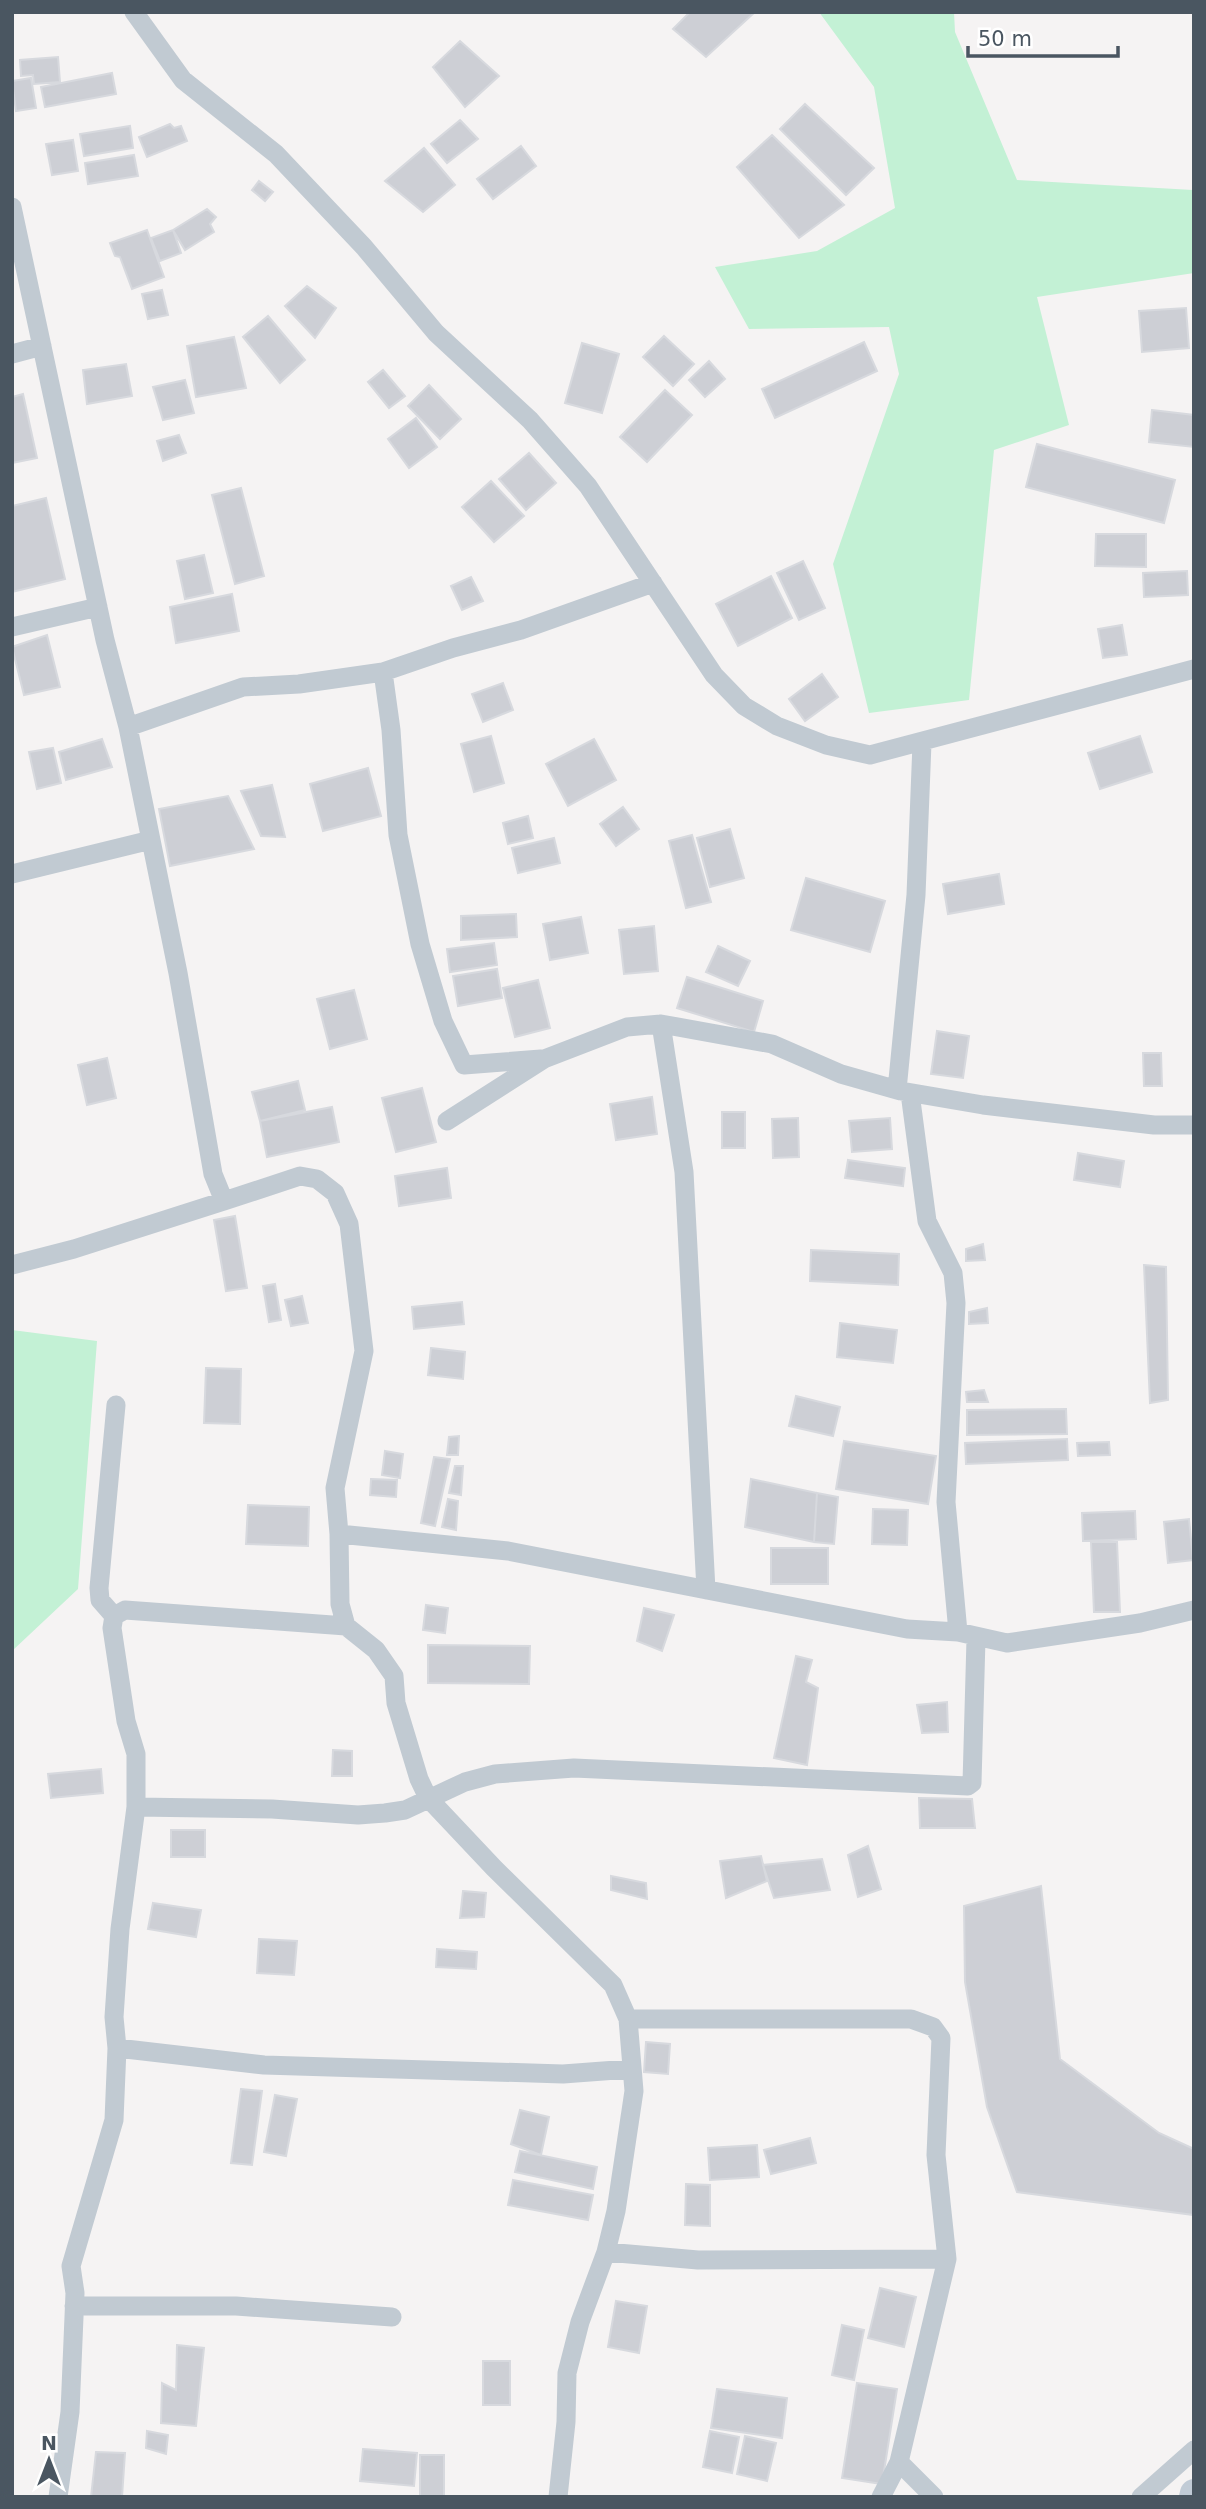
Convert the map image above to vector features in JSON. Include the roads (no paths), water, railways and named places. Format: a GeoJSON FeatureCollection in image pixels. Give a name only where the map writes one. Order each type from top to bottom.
{"type":"FeatureCollection","features":[{"type":"Feature","properties":{"kind":"street"},"geometry":{"type":"LineString","coordinates":[[134,12],[183,80],[276,154],[364,247],[436,333],[530,420],[588,486],[714,675],[744,706],[777,726],[826,745],[870,755],[1194,669]]}},
{"type":"Feature","properties":{"kind":"street"},"geometry":{"type":"LineString","coordinates":[[12,207],[98,607],[128,727],[178,973],[208,1155],[224,1201]]}},
{"type":"Feature","properties":{"kind":"street"},"geometry":{"type":"LineString","coordinates":[[12,354],[42,346]]}},
{"type":"Feature","properties":{"kind":"street"},"geometry":{"type":"LineString","coordinates":[[128,727],[243,687],[299,684],[383,672],[453,648],[521,630],[653,583]]}},
{"type":"Feature","properties":{"kind":"street"},"geometry":{"type":"LineString","coordinates":[[12,627],[98,607]]}},
{"type":"Feature","properties":{"kind":"street"},"geometry":{"type":"LineString","coordinates":[[383,672],[391,730],[398,835],[420,944],[443,1021],[464,1065],[544,1059]]}},
{"type":"Feature","properties":{"kind":"street"},"geometry":{"type":"LineString","coordinates":[[136,1807],[272,1809],[358,1815],[405,1810],[465,1782],[495,1774],[573,1768],[968,1786],[972,1783],[967,1636],[946,1502],[956,1303],[953,1273],[927,1222],[904,1091],[922,743]]}},
{"type":"Feature","properties":{"kind":"street"},"geometry":{"type":"LineString","coordinates":[[12,874],[150,840]]}},
{"type":"Feature","properties":{"kind":"street"},"geometry":{"type":"LineString","coordinates":[[661,1024],[684,1172],[706,1590]]}},
{"type":"Feature","properties":{"kind":"street"},"geometry":{"type":"LineString","coordinates":[[447,1121],[544,1059],[626,1027],[661,1024],[772,1044],[841,1074],[904,1091],[1154,1125],[1194,1125]]}},
{"type":"Feature","properties":{"kind":"street"},"geometry":{"type":"LineString","coordinates":[[12,1265],[74,1249],[300,1176],[317,1179],[335,1193],[349,1224],[364,1351],[335,1488],[340,1604],[346,1626]]}},
{"type":"Feature","properties":{"kind":"street"},"geometry":{"type":"LineString","coordinates":[[114,1616],[100,1600],[99,1588],[116,1405]]}},
{"type":"Feature","properties":{"kind":"street"},"geometry":{"type":"LineString","coordinates":[[339,1534],[509,1551],[907,1629],[1007,1643],[1140,1623],[1194,1610]]}},
{"type":"Feature","properties":{"kind":"street"},"geometry":{"type":"LineString","coordinates":[[114,1616],[125,1610],[346,1626],[376,1650],[394,1676],[396,1703],[419,1779],[428,1797],[494,1868],[612,1985],[628,2019],[630,2069],[634,2091],[616,2211],[606,2252],[580,2322],[567,2373],[566,2422],[558,2497]]}},
{"type":"Feature","properties":{"kind":"street"},"geometry":{"type":"LineString","coordinates":[[58,2497],[70,2412],[74,2306],[71,2266],[114,2120],[117,2048],[114,2017],[120,1929],[136,1807],[136,1754],[122,1703],[112,1628],[114,1616]]}},
{"type":"Feature","properties":{"kind":"street"},"geometry":{"type":"LineString","coordinates":[[628,2019],[911,2019],[933,2027],[941,2038],[936,2155],[947,2259],[900,2462],[881,2497]]}},
{"type":"Feature","properties":{"kind":"street"},"geometry":{"type":"LineString","coordinates":[[117,2048],[264,2065],[563,2074],[630,2069]]}},
{"type":"Feature","properties":{"kind":"street"},"geometry":{"type":"LineString","coordinates":[[606,2252],[698,2260],[947,2259]]}},
{"type":"Feature","properties":{"kind":"street"},"geometry":{"type":"LineString","coordinates":[[74,2306],[236,2306],[392,2316]]}},
{"type":"Feature","properties":{"kind":"street"},"geometry":{"type":"LineString","coordinates":[[1141,2497],[1194,2450]]}},
{"type":"Feature","properties":{"kind":"street"},"geometry":{"type":"LineString","coordinates":[[900,2462],[934,2497]]}}]}
